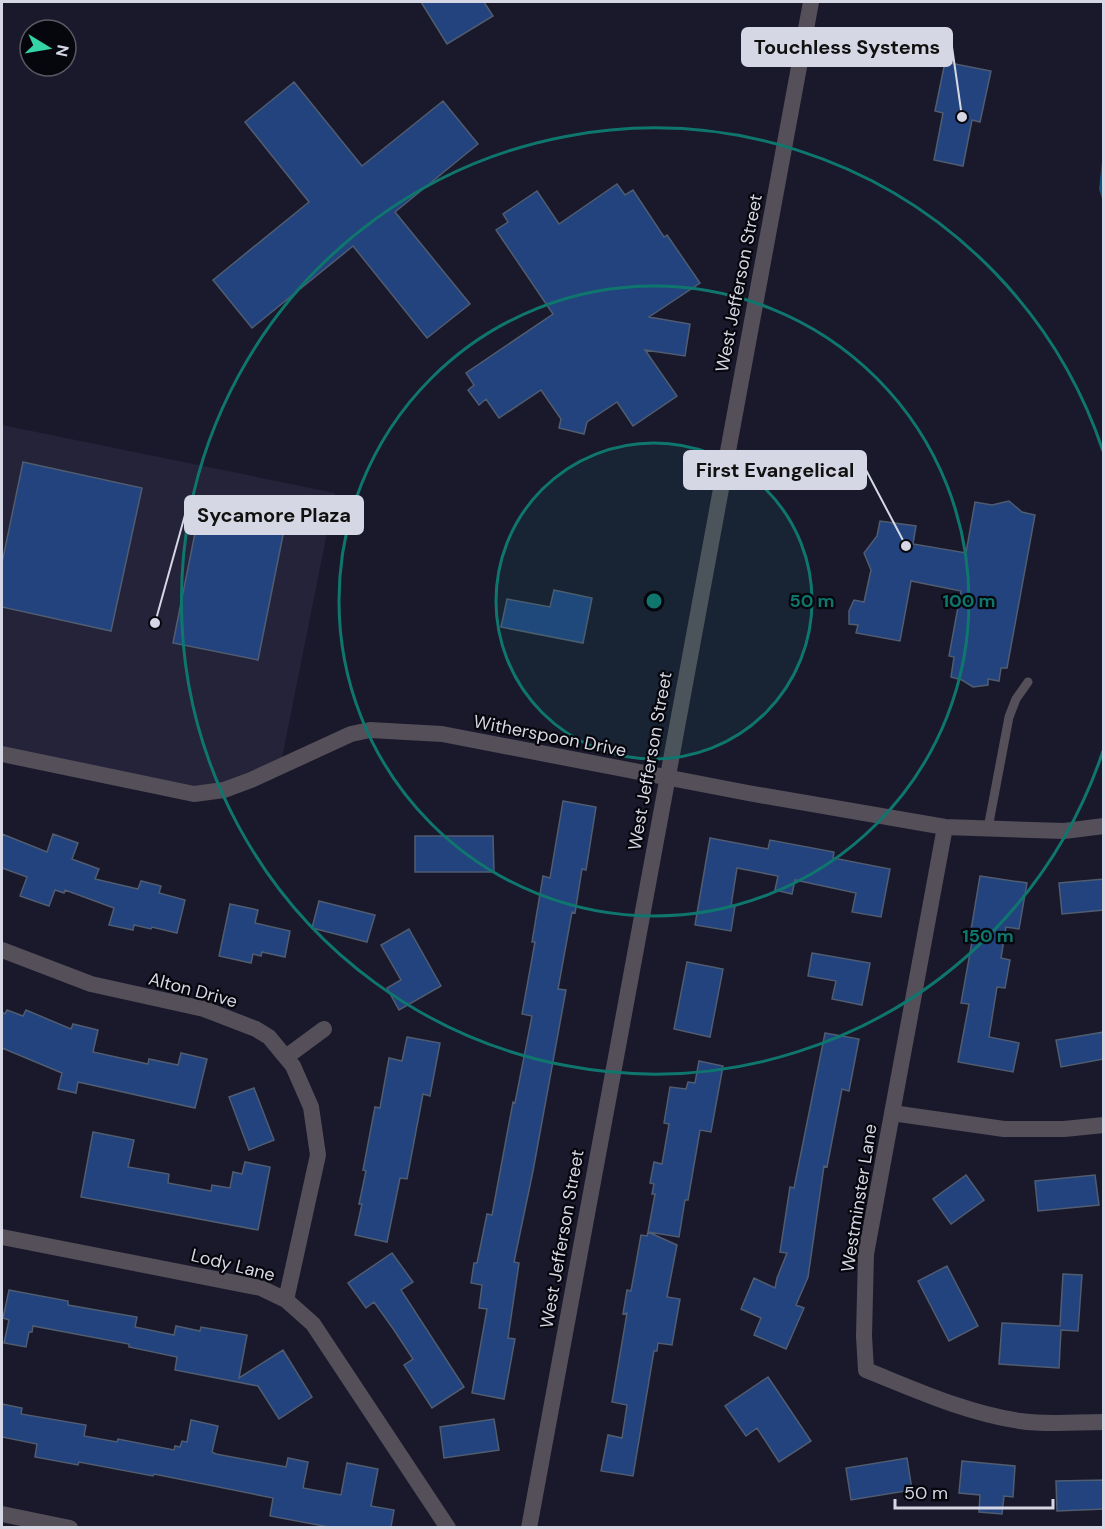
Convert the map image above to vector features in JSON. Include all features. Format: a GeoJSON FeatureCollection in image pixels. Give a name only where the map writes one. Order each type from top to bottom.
{"type":"FeatureCollection","features":[{"type":"Feature","properties":{"kind":"street","name":"West Jefferson Street"},"geometry":{"type":"LineString","coordinates":[[529,1527],[811,2]]}},
{"type":"Feature","properties":{"kind":"street","name":"Witherspoon Drive"},"geometry":{"type":"LineString","coordinates":[[2,754],[194,794],[224,790],[251,780],[351,734],[370,730],[409,731],[442,734],[667,778],[945,827],[1064,831],[1104,826]]}},
{"type":"Feature","properties":{"kind":"street","name":"Westminster Lane"},"geometry":{"type":"LineString","coordinates":[[945,827],[866,1254],[864,1336],[866,1370],[946,1402],[995,1416],[1023,1421],[1104,1422]]}},
{"type":"Feature","properties":{"kind":"street","name":"Alton Drive"},"geometry":{"type":"LineString","coordinates":[[2,950],[91,984],[214,1013],[256,1029],[269,1037],[286,1057],[293,1066],[311,1107],[318,1155],[286,1300]]}},
{"type":"Feature","properties":{"kind":"street"},"geometry":{"type":"LineString","coordinates":[[286,1057],[324,1029]]}},
{"type":"Feature","properties":{"kind":"street"},"geometry":{"type":"LineString","coordinates":[[891,1113],[1004,1129],[1064,1129],[1104,1125]]}},
{"type":"Feature","properties":{"kind":"street","name":"Lody Lane"},"geometry":{"type":"LineString","coordinates":[[2,1237],[261,1288],[286,1300],[313,1324],[448,1527]]}},
{"type":"Feature","properties":{"kind":"street"},"geometry":{"type":"LineString","coordinates":[[2,1514],[70,1527]]}},
{"type":"Feature","properties":{"kind":"lane"},"geometry":{"type":"LineString","coordinates":[[988,828],[1009,717],[1016,699],[1028,682]]}},
{"type":"Feature","properties":{"kind":"shaded area"},"geometry":{"type":"Polygon","coordinates":[[[2,425],[335,493],[280,768],[194,794],[2,754],[2,425]]]}},
{"type":"Feature","properties":{"kind":"water"},"geometry":{"type":"Polygon","coordinates":[[[1103,152],[1103,202],[1099,189],[1103,152]]]}},
{"type":"Feature","properties":{"kind":"building"},"geometry":{"type":"Polygon","coordinates":[[[421,2],[484,2],[493,16],[447,44],[421,2]]]}},
{"type":"Feature","properties":{"kind":"building"},"geometry":{"type":"Polygon","coordinates":[[[945,62],[991,71],[980,122],[972,120],[963,166],[934,160],[943,113],[935,111],[945,62]]]}},
{"type":"Feature","properties":{"kind":"building"},"geometry":{"type":"Polygon","coordinates":[[[294,82],[362,166],[443,101],[478,144],[395,212],[470,304],[427,338],[353,246],[252,328],[213,280],[309,202],[245,122],[294,82]]]}},
{"type":"Feature","properties":{"kind":"building"},"geometry":{"type":"Polygon","coordinates":[[[617,184],[625,195],[633,190],[664,237],[667,235],[700,283],[649,317],[690,324],[685,356],[645,350],[677,396],[633,426],[617,402],[587,422],[584,434],[559,428],[561,419],[541,390],[499,418],[486,399],[479,405],[468,390],[474,385],[466,373],[553,314],[496,230],[508,222],[503,214],[537,191],[559,224],[617,184]]]}},
{"type":"Feature","properties":{"kind":"building"},"geometry":{"type":"Polygon","coordinates":[[[23,462],[142,488],[111,631],[2,607],[2,563],[23,462]]]}},
{"type":"Feature","properties":{"kind":"building"},"geometry":{"type":"Polygon","coordinates":[[[202,498],[287,515],[258,660],[173,643],[202,498]]]}},
{"type":"Feature","properties":{"kind":"building"},"geometry":{"type":"Polygon","coordinates":[[[1009,501],[1022,512],[1035,515],[1007,668],[1001,668],[999,681],[988,679],[988,685],[973,687],[962,680],[951,677],[954,657],[949,656],[961,591],[911,581],[900,641],[856,633],[858,625],[849,624],[849,611],[854,600],[864,602],[871,570],[864,553],[877,536],[880,521],[916,526],[913,544],[966,553],[975,502],[992,505],[1009,501]]]}},
{"type":"Feature","properties":{"kind":"building"},"geometry":{"type":"Polygon","coordinates":[[[554,590],[592,598],[583,643],[501,627],[507,599],[550,607],[554,590]]]}},
{"type":"Feature","properties":{"kind":"building"},"geometry":{"type":"Polygon","coordinates":[[[563,801],[596,807],[586,870],[582,869],[558,989],[566,990],[514,1262],[519,1263],[508,1338],[515,1339],[504,1399],[472,1393],[487,1309],[479,1308],[482,1285],[471,1283],[487,1214],[492,1215],[532,1016],[522,1014],[535,942],[532,942],[543,876],[550,878],[563,801]]]}},
{"type":"Feature","properties":{"kind":"building"},"geometry":{"type":"Polygon","coordinates":[[[2,834],[47,852],[53,834],[78,843],[72,859],[99,869],[95,879],[138,889],[141,881],[161,886],[159,893],[185,900],[177,933],[152,927],[151,929],[134,925],[133,930],[109,925],[114,908],[65,890],[64,893],[55,890],[49,906],[20,896],[27,877],[2,868],[2,834]]]}},
{"type":"Feature","properties":{"kind":"building"},"geometry":{"type":"Polygon","coordinates":[[[415,836],[493,836],[494,872],[415,872],[415,836]]]}},
{"type":"Feature","properties":{"kind":"building"},"geometry":{"type":"Polygon","coordinates":[[[710,838],[768,849],[770,840],[834,852],[833,858],[890,869],[881,917],[852,912],[856,893],[795,880],[792,894],[775,890],[778,876],[737,868],[731,906],[735,906],[731,931],[695,925],[710,838]]]}},
{"type":"Feature","properties":{"kind":"building"},"geometry":{"type":"Polygon","coordinates":[[[980,876],[1027,883],[1019,929],[1006,927],[1001,958],[1010,960],[1005,988],[997,987],[989,1037],[1019,1043],[1013,1072],[958,1062],[969,1004],[961,1003],[972,942],[969,942],[980,876]]]}},
{"type":"Feature","properties":{"kind":"building"},"geometry":{"type":"Polygon","coordinates":[[[1104,879],[1104,910],[1062,914],[1059,883],[1104,879]]]}},
{"type":"Feature","properties":{"kind":"building"},"geometry":{"type":"Polygon","coordinates":[[[319,901],[375,915],[367,942],[312,928],[319,901]]]}},
{"type":"Feature","properties":{"kind":"building"},"geometry":{"type":"Polygon","coordinates":[[[230,904],[258,910],[255,923],[290,931],[285,957],[262,952],[261,956],[253,954],[251,963],[219,956],[230,904]]]}},
{"type":"Feature","properties":{"kind":"building"},"geometry":{"type":"Polygon","coordinates":[[[409,929],[441,986],[399,1010],[387,988],[401,980],[381,945],[409,929]]]}},
{"type":"Feature","properties":{"kind":"building"},"geometry":{"type":"Polygon","coordinates":[[[812,953],[870,963],[862,1005],[832,999],[836,981],[808,976],[812,953]]]}},
{"type":"Feature","properties":{"kind":"building"},"geometry":{"type":"Polygon","coordinates":[[[687,962],[723,969],[710,1037],[674,1029],[687,962]]]}},
{"type":"Feature","properties":{"kind":"building"},"geometry":{"type":"Polygon","coordinates":[[[7,1010],[23,1016],[26,1010],[71,1029],[73,1024],[98,1030],[93,1052],[148,1064],[149,1059],[178,1065],[181,1053],[207,1059],[195,1108],[78,1082],[76,1093],[58,1089],[62,1073],[2,1048],[2,1012],[5,1014],[7,1010]]]}},
{"type":"Feature","properties":{"kind":"building"},"geometry":{"type":"Polygon","coordinates":[[[1104,1032],[1104,1059],[1061,1067],[1056,1040],[1104,1032]]]}},
{"type":"Feature","properties":{"kind":"building"},"geometry":{"type":"Polygon","coordinates":[[[825,1033],[859,1039],[849,1091],[842,1089],[827,1167],[824,1166],[808,1277],[796,1305],[804,1308],[786,1349],[754,1335],[761,1318],[741,1309],[754,1278],[775,1288],[787,1253],[780,1252],[790,1187],[794,1188],[825,1033]]]}},
{"type":"Feature","properties":{"kind":"building"},"geometry":{"type":"Polygon","coordinates":[[[407,1037],[440,1043],[430,1096],[423,1094],[407,1179],[400,1178],[387,1242],[355,1235],[362,1204],[359,1204],[366,1171],[363,1170],[375,1107],[380,1108],[389,1058],[402,1061],[407,1037]]]}},
{"type":"Feature","properties":{"kind":"building"},"geometry":{"type":"Polygon","coordinates":[[[699,1061],[723,1066],[711,1132],[700,1130],[679,1237],[648,1232],[655,1194],[652,1194],[654,1184],[650,1183],[654,1162],[662,1164],[669,1124],[664,1123],[670,1087],[686,1089],[688,1082],[695,1083],[699,1061]]]}},
{"type":"Feature","properties":{"kind":"building"},"geometry":{"type":"Polygon","coordinates":[[[254,1088],[274,1140],[249,1150],[229,1097],[254,1088]]]}},
{"type":"Feature","properties":{"kind":"building"},"geometry":{"type":"Polygon","coordinates":[[[93,1132],[134,1140],[128,1167],[169,1174],[168,1183],[211,1191],[212,1185],[230,1188],[233,1172],[242,1174],[245,1162],[270,1167],[258,1230],[81,1197],[93,1132]]]}},
{"type":"Feature","properties":{"kind":"building"},"geometry":{"type":"Polygon","coordinates":[[[966,1175],[984,1200],[951,1224],[933,1199],[966,1175]]]}},
{"type":"Feature","properties":{"kind":"building"},"geometry":{"type":"Polygon","coordinates":[[[1095,1175],[1099,1205],[1038,1211],[1035,1181],[1095,1175]]]}},
{"type":"Feature","properties":{"kind":"building"},"geometry":{"type":"Polygon","coordinates":[[[648,1232],[677,1245],[667,1297],[680,1299],[672,1345],[658,1343],[657,1351],[654,1351],[633,1476],[601,1471],[608,1435],[622,1438],[627,1405],[612,1402],[627,1313],[623,1314],[627,1290],[631,1291],[641,1235],[647,1236],[648,1232]]]}},
{"type":"Feature","properties":{"kind":"building"},"geometry":{"type":"Polygon","coordinates":[[[392,1253],[413,1282],[401,1290],[464,1387],[432,1408],[404,1365],[413,1359],[394,1330],[374,1302],[366,1308],[348,1283],[392,1253]]]}},
{"type":"Feature","properties":{"kind":"building"},"geometry":{"type":"Polygon","coordinates":[[[947,1266],[978,1326],[949,1341],[918,1281],[947,1266]]]}},
{"type":"Feature","properties":{"kind":"building"},"geometry":{"type":"Polygon","coordinates":[[[1063,1274],[1082,1275],[1078,1331],[1061,1330],[1059,1368],[999,1364],[1002,1323],[1060,1326],[1063,1274]]]}},
{"type":"Feature","properties":{"kind":"building"},"geometry":{"type":"Polygon","coordinates":[[[9,1290],[68,1301],[68,1305],[137,1317],[135,1327],[174,1335],[176,1326],[200,1331],[201,1327],[247,1335],[239,1378],[283,1350],[312,1397],[279,1419],[258,1386],[175,1370],[177,1357],[129,1347],[129,1344],[33,1326],[32,1332],[29,1332],[26,1347],[4,1343],[9,1320],[3,1318],[9,1290]]]}},
{"type":"Feature","properties":{"kind":"building"},"geometry":{"type":"Polygon","coordinates":[[[768,1377],[811,1441],[779,1462],[757,1428],[746,1436],[725,1406],[768,1377]]]}},
{"type":"Feature","properties":{"kind":"building"},"geometry":{"type":"Polygon","coordinates":[[[2,1404],[22,1408],[21,1414],[86,1425],[84,1436],[117,1442],[118,1439],[174,1450],[175,1446],[180,1447],[182,1441],[187,1442],[191,1420],[218,1426],[212,1452],[286,1467],[288,1458],[308,1462],[303,1488],[341,1495],[347,1463],[378,1469],[371,1506],[394,1510],[391,1527],[329,1527],[270,1516],[273,1498],[154,1474],[153,1476],[79,1462],[78,1465],[35,1457],[37,1444],[2,1437],[2,1404]]]}},
{"type":"Feature","properties":{"kind":"building"},"geometry":{"type":"Polygon","coordinates":[[[494,1419],[499,1450],[444,1458],[440,1427],[494,1419]]]}},
{"type":"Feature","properties":{"kind":"building"},"geometry":{"type":"Polygon","coordinates":[[[907,1458],[912,1490],[851,1500],[846,1468],[907,1458]]]}},
{"type":"Feature","properties":{"kind":"building"},"geometry":{"type":"Polygon","coordinates":[[[962,1461],[1015,1466],[1013,1497],[1004,1496],[1002,1514],[979,1512],[980,1495],[959,1493],[962,1461]]]}},
{"type":"Feature","properties":{"kind":"building"},"geometry":{"type":"Polygon","coordinates":[[[1104,1480],[1104,1509],[1057,1511],[1056,1481],[1104,1480]]]}},
{"type":"Feature","properties":{"kind":"place","name":"Touchless Systems"},"geometry":{"type":"Point","coordinates":[962,117]}},
{"type":"Feature","properties":{"kind":"place","name":"First Evangelical"},"geometry":{"type":"Point","coordinates":[906,546]}},
{"type":"Feature","properties":{"kind":"place","name":"Sycamore Plaza"},"geometry":{"type":"Point","coordinates":[155,623]}}]}
